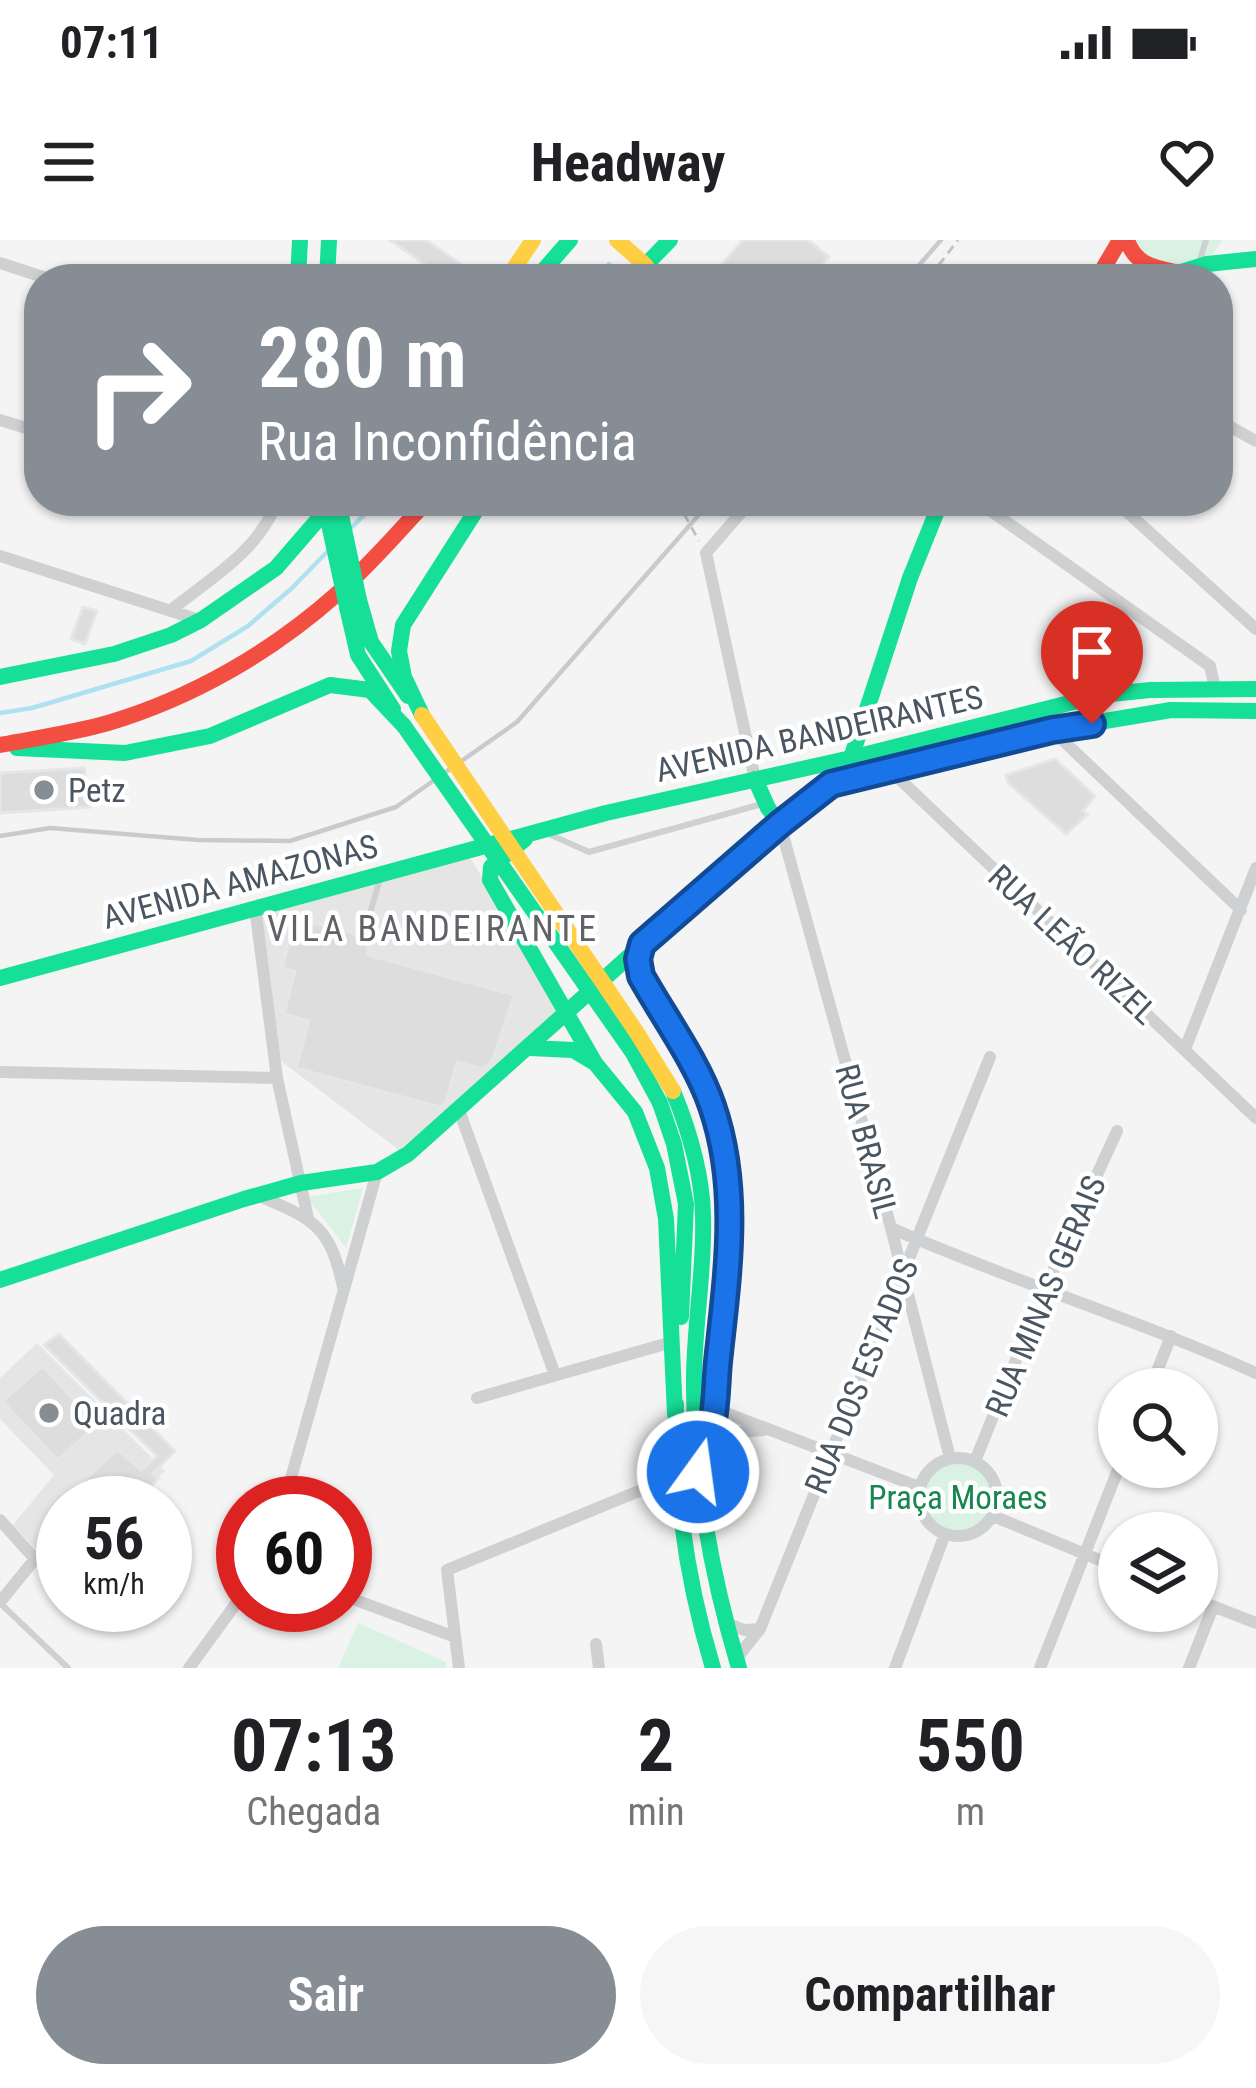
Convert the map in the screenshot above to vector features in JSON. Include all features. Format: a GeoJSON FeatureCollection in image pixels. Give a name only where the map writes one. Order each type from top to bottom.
{"type":"FeatureCollection","features":[{"type":"Feature","properties":{"kind":"main road"},"geometry":{"type":"LineString","coordinates":[[549,264],[570,240]]}},
{"type":"Feature","properties":{"kind":"main road"},"geometry":{"type":"LineString","coordinates":[[616,240],[637,264]]}},
{"type":"Feature","properties":{"kind":"main road"},"geometry":{"type":"LineString","coordinates":[[648,264],[670,240]]}},
{"type":"Feature","properties":{"kind":"main road"},"geometry":{"type":"LineString","coordinates":[[1124,240],[1142,264]]}},
{"type":"Feature","properties":{"kind":"main road"},"geometry":{"type":"LineString","coordinates":[[1213,264],[1254,255]]}},
{"type":"Feature","properties":{"kind":"main road"},"geometry":{"type":"LineString","coordinates":[[0,676],[114,655],[171,635],[276,568],[323,516]]}},
{"type":"Feature","properties":{"kind":"main road"},"geometry":{"type":"LineString","coordinates":[[328,516],[353,604],[372,650],[419,710],[638,1033],[667,1097],[686,1204],[674,1454],[697,1618],[713,1668]]}},
{"type":"Feature","properties":{"kind":"main road"},"geometry":{"type":"LineString","coordinates":[[338,516],[358,655],[633,1053],[682,1110],[703,1213],[694,1378],[697,1465],[724,1622],[740,1665]]}},
{"type":"Feature","properties":{"kind":"main road"},"geometry":{"type":"LineString","coordinates":[[0,746],[106,724],[206,685],[300,623],[361,572],[413,516]]}},
{"type":"Feature","properties":{"kind":"main road"},"geometry":{"type":"LineString","coordinates":[[419,710],[404,677],[399,651],[403,625],[472,516]]}},
{"type":"Feature","properties":{"kind":"main road"},"geometry":{"type":"LineString","coordinates":[[851,758],[934,516]]}},
{"type":"Feature","properties":{"kind":"main road"},"geometry":{"type":"LineString","coordinates":[[0,746],[124,753],[210,736],[330,685],[370,690],[402,723]]}},
{"type":"Feature","properties":{"kind":"main road","name":"AVENIDA BANDEIRANTES"},"geometry":{"type":"LineString","coordinates":[[496,842],[1101,695],[1256,689]]}},
{"type":"Feature","properties":{"kind":"main road","name":"AVENIDA BANDEIRANTES"},"geometry":{"type":"LineString","coordinates":[[780,824],[831,784],[1052,730],[1171,710],[1254,709]]}},
{"type":"Feature","properties":{"kind":"main road"},"geometry":{"type":"LineString","coordinates":[[0,1280],[257,1195],[377,1172],[409,1154],[780,824],[755,779]]}},
{"type":"Feature","properties":{"kind":"main road"},"geometry":{"type":"LineString","coordinates":[[537,831],[491,867],[490,880],[595,1063],[635,1112],[657,1168],[666,1219],[675,1414]]}},
{"type":"Feature","properties":{"kind":"main road","name":"AVENIDA AMAZONAS"},"geometry":{"type":"LineString","coordinates":[[0,977],[496,842]]}},
{"type":"Feature","properties":{"kind":"main road"},"geometry":{"type":"LineString","coordinates":[[642,944],[641,976],[712,1106],[728,1172],[725,1292],[713,1408],[708,1441],[697,1465]]}},
{"type":"Feature","properties":{"kind":"main road"},"geometry":{"type":"LineString","coordinates":[[530,1048],[573,1050],[595,1063]]}},
{"type":"Feature","properties":{"kind":"main road"},"geometry":{"type":"LineString","coordinates":[[693,1592],[718,1586]]}},
{"type":"Feature","properties":{"kind":"street"},"geometry":{"type":"LineString","coordinates":[[171,610],[253,544],[272,516]]}},
{"type":"Feature","properties":{"kind":"street"},"geometry":{"type":"LineString","coordinates":[[738,516],[706,553],[755,779]]}},
{"type":"Feature","properties":{"kind":"street"},"geometry":{"type":"LineString","coordinates":[[998,516],[1210,666],[1215,688]]}},
{"type":"Feature","properties":{"kind":"street"},"geometry":{"type":"LineString","coordinates":[[1132,516],[1256,628]]}},
{"type":"Feature","properties":{"kind":"street"},"geometry":{"type":"LineString","coordinates":[[0,556],[200,620]]}},
{"type":"Feature","properties":{"kind":"street"},"geometry":{"type":"LineString","coordinates":[[1052,730],[1240,910]]}},
{"type":"Feature","properties":{"kind":"street","name":"RUA LEÃO RIZEL"},"geometry":{"type":"LineString","coordinates":[[890,770],[1256,1118]]}},
{"type":"Feature","properties":{"kind":"street","name":"RUA BRASIL"},"geometry":{"type":"LineString","coordinates":[[780,824],[950,1458]]}},
{"type":"Feature","properties":{"kind":"street"},"geometry":{"type":"LineString","coordinates":[[1185,1049],[1256,868]]}},
{"type":"Feature","properties":{"kind":"street"},"geometry":{"type":"LineString","coordinates":[[255,907],[277,1078],[308,1218]]}},
{"type":"Feature","properties":{"kind":"street","name":"RUA DOS ESTADOS"},"geometry":{"type":"LineString","coordinates":[[740,1665],[760,1629],[990,1057]]}},
{"type":"Feature","properties":{"kind":"street"},"geometry":{"type":"LineString","coordinates":[[0,1072],[277,1078]]}},
{"type":"Feature","properties":{"kind":"street"},"geometry":{"type":"LineString","coordinates":[[459,1110],[555,1375]]}},
{"type":"Feature","properties":{"kind":"street","name":"RUA MINAS GERAIS"},"geometry":{"type":"LineString","coordinates":[[975,1461],[1044,1291],[1117,1131]]}},
{"type":"Feature","properties":{"kind":"street"},"geometry":{"type":"LineString","coordinates":[[291,1476],[377,1172]]}},
{"type":"Feature","properties":{"kind":"street"},"geometry":{"type":"LineString","coordinates":[[257,1195],[308,1218],[323,1232],[336,1253],[343,1288]]}},
{"type":"Feature","properties":{"kind":"street"},"geometry":{"type":"LineString","coordinates":[[891,1228],[1252,1369]]}},
{"type":"Feature","properties":{"kind":"street"},"geometry":{"type":"LineString","coordinates":[[1158,1368],[1171,1336]]}},
{"type":"Feature","properties":{"kind":"street"},"geometry":{"type":"LineString","coordinates":[[476,1398],[672,1342]]}},
{"type":"Feature","properties":{"kind":"street"},"geometry":{"type":"LineString","coordinates":[[713,1408],[919,1487]]}},
{"type":"Feature","properties":{"kind":"street"},"geometry":{"type":"LineString","coordinates":[[459,1668],[447,1570],[677,1478],[726,1440],[741,1432],[764,1430]]}},
{"type":"Feature","properties":{"kind":"street"},"geometry":{"type":"LineString","coordinates":[[950,1458],[975,1461],[993,1479],[997,1504],[992,1516],[972,1534],[958,1536],[934,1529],[920,1510],[919,1487],[930,1468],[950,1458]]}},
{"type":"Feature","properties":{"kind":"street"},"geometry":{"type":"LineString","coordinates":[[1040,1668],[1111,1488]]}},
{"type":"Feature","properties":{"kind":"street"},"geometry":{"type":"LineString","coordinates":[[992,1516],[1098,1559]]}},
{"type":"Feature","properties":{"kind":"street"},"geometry":{"type":"LineString","coordinates":[[0,1520],[34,1559],[0,1603]]}},
{"type":"Feature","properties":{"kind":"street"},"geometry":{"type":"LineString","coordinates":[[895,1668],[945,1534]]}},
{"type":"Feature","properties":{"kind":"street"},"geometry":{"type":"LineString","coordinates":[[372,1606],[455,1637]]}},
{"type":"Feature","properties":{"kind":"street"},"geometry":{"type":"LineString","coordinates":[[1218,1609],[1256,1623]]}},
{"type":"Feature","properties":{"kind":"street"},"geometry":{"type":"LineString","coordinates":[[724,1622],[744,1630],[760,1629]]}},
{"type":"Feature","properties":{"kind":"street"},"geometry":{"type":"LineString","coordinates":[[188,1668],[216,1630]]}},
{"type":"Feature","properties":{"kind":"street"},"geometry":{"type":"LineString","coordinates":[[1189,1668],[1203,1632]]}},
{"type":"Feature","properties":{"kind":"street"},"geometry":{"type":"LineString","coordinates":[[596,1644],[599,1668]]}},
{"type":"Feature","properties":{"kind":"lane","name":"AVENIDA BANDEIRANTES"},"geometry":{"type":"LineString","coordinates":[[537,831],[590,851],[765,803]]}},
{"type":"Feature","properties":{"kind":"lane"},"geometry":{"type":"LineString","coordinates":[[363,937],[382,873]]}},
{"type":"Feature","properties":{"kind":"lane"},"geometry":{"type":"LineString","coordinates":[[0,1603],[68,1668]]}},
{"type":"Feature","properties":{"kind":"path"},"geometry":{"type":"LineString","coordinates":[[940,264],[958,240]]}},
{"type":"Feature","properties":{"kind":"path"},"geometry":{"type":"LineString","coordinates":[[685,516],[706,553]]}},
{"type":"Feature","properties":{"kind":"shaded area"},"geometry":{"type":"Polygon","coordinates":[[[470,857],[561,1014],[399,1150],[281,1061],[260,913],[470,857]]]}},
{"type":"Feature","properties":{"kind":"shaded area"},"geometry":{"type":"Polygon","coordinates":[[[37,1343],[165,1471],[159,1476],[53,1476],[0,1419],[0,1378],[37,1343]]]}},
{"type":"Feature","properties":{"kind":"shaded area"},"geometry":{"type":"Polygon","coordinates":[[[36,1497],[36,1550],[13,1525],[36,1497]]]}},
{"type":"Feature","properties":{"kind":"green space"},"geometry":{"type":"Polygon","coordinates":[[[1113,240],[1222,240],[1209,261],[1133,264],[1113,240]]]}},
{"type":"Feature","properties":{"kind":"green space"},"geometry":{"type":"Polygon","coordinates":[[[363,1188],[346,1248],[307,1197],[363,1188]]]}},
{"type":"Feature","properties":{"kind":"green space","name":"Praça Moraes"},"geometry":{"type":"Polygon","coordinates":[[[958,1462],[983,1472],[993,1497],[983,1522],[958,1532],[933,1522],[923,1497],[933,1472],[958,1462]]]}},
{"type":"Feature","properties":{"kind":"green space"},"geometry":{"type":"Polygon","coordinates":[[[372,1629],[446,1662],[446,1668],[338,1668],[354,1632],[372,1629]]]}},
{"type":"Feature","properties":{"kind":"building"},"geometry":{"type":"Polygon","coordinates":[[[390,240],[426,240],[460,264],[424,264],[390,240]]]}},
{"type":"Feature","properties":{"kind":"building"},"geometry":{"type":"Polygon","coordinates":[[[743,240],[808,240],[829,257],[822,264],[722,264],[743,240]]]}},
{"type":"Feature","properties":{"kind":"building"},"geometry":{"type":"Polygon","coordinates":[[[83,607],[97,611],[85,644],[71,639],[83,607]]]}},
{"type":"Feature","properties":{"kind":"building"},"geometry":{"type":"Polygon","coordinates":[[[1055,759],[1095,796],[1083,811],[1088,814],[1066,834],[1008,783],[1006,775],[1055,759]]]}},
{"type":"Feature","properties":{"kind":"building","name":"Petz"},"geometry":{"type":"Polygon","coordinates":[[[84,768],[90,807],[0,813],[0,773],[84,768]]]}},
{"type":"Feature","properties":{"kind":"building"},"geometry":{"type":"Polygon","coordinates":[[[295,918],[356,934],[358,942],[367,942],[368,955],[514,995],[493,1059],[483,1069],[457,1062],[446,1102],[440,1107],[296,1068],[309,1021],[284,1014],[295,971],[282,968],[295,918]]]}},
{"type":"Feature","properties":{"kind":"building"},"geometry":{"type":"Polygon","coordinates":[[[59,1334],[175,1451],[153,1474],[156,1476],[89,1476],[117,1449],[141,1470],[157,1456],[44,1345],[59,1334]]]}},
{"type":"Feature","properties":{"kind":"building","name":"Quadra"},"geometry":{"type":"Polygon","coordinates":[[[43,1366],[96,1425],[58,1460],[2,1401],[43,1366]]]}},
{"type":"Feature","properties":{"kind":"waterway"},"geometry":{"type":"LineString","coordinates":[[348,531],[363,516]]}},
{"type":"Feature","properties":{"kind":"waterway"},"geometry":{"type":"LineString","coordinates":[[0,713],[191,661],[248,626],[327,552]]}},
{"type":"Feature","properties":{"kind":"railway"},"geometry":{"type":"LineString","coordinates":[[920,264],[941,240]]}},
{"type":"Feature","properties":{"kind":"railway"},"geometry":{"type":"LineString","coordinates":[[0,836],[50,828],[198,840],[290,841],[396,807],[517,722],[698,516]]}},
{"type":"Feature","properties":{"kind":"traffic: fast"},"geometry":{"type":"LineString","coordinates":[[299,264],[300,240]]}},
{"type":"Feature","properties":{"kind":"traffic: fast"},"geometry":{"type":"LineString","coordinates":[[328,264],[329,240]]}},
{"type":"Feature","properties":{"kind":"traffic: fast"},"geometry":{"type":"LineString","coordinates":[[549,264],[570,240]]}},
{"type":"Feature","properties":{"kind":"traffic: fast"},"geometry":{"type":"LineString","coordinates":[[647,264],[670,240]]}},
{"type":"Feature","properties":{"kind":"traffic: fast"},"geometry":{"type":"LineString","coordinates":[[1207,264],[1256,259]]}},
{"type":"Feature","properties":{"kind":"traffic: fast"},"geometry":{"type":"LineString","coordinates":[[0,677],[114,654],[201,620],[276,568],[321,516]]}},
{"type":"Feature","properties":{"kind":"traffic: fast"},"geometry":{"type":"LineString","coordinates":[[327,516],[347,607]]}},
{"type":"Feature","properties":{"kind":"traffic: fast"},"geometry":{"type":"LineString","coordinates":[[341,516],[359,600]]}},
{"type":"Feature","properties":{"kind":"traffic: fast"},"geometry":{"type":"LineString","coordinates":[[422,715],[404,677],[399,651],[403,625],[472,516]]}},
{"type":"Feature","properties":{"kind":"traffic: fast"},"geometry":{"type":"LineString","coordinates":[[851,758],[935,516]]}},
{"type":"Feature","properties":{"kind":"traffic: fast"},"geometry":{"type":"LineString","coordinates":[[359,600],[371,642],[408,696]]}},
{"type":"Feature","properties":{"kind":"traffic: fast"},"geometry":{"type":"LineString","coordinates":[[347,607],[358,655],[393,709]]}},
{"type":"Feature","properties":{"kind":"traffic: fast"},"geometry":{"type":"LineString","coordinates":[[17,748],[125,753],[210,736],[330,685],[370,690],[404,726]]}},
{"type":"Feature","properties":{"kind":"traffic: fast"},"geometry":{"type":"LineString","coordinates":[[0,978],[606,813],[1101,695],[1256,689]]}},
{"type":"Feature","properties":{"kind":"traffic: fast"},"geometry":{"type":"LineString","coordinates":[[1081,725],[1171,710],[1256,711]]}},
{"type":"Feature","properties":{"kind":"traffic: fast"},"geometry":{"type":"LineString","coordinates":[[404,726],[633,1053],[660,1103]]}},
{"type":"Feature","properties":{"kind":"traffic: fast"},"geometry":{"type":"LineString","coordinates":[[755,779],[780,824]]}},
{"type":"Feature","properties":{"kind":"traffic: fast"},"geometry":{"type":"LineString","coordinates":[[525,839],[491,867],[490,880],[595,1063],[635,1112],[657,1168],[666,1219],[675,1414]]}},
{"type":"Feature","properties":{"kind":"traffic: fast"},"geometry":{"type":"LineString","coordinates":[[0,1280],[244,1199],[301,1183],[377,1172],[408,1154],[691,901]]}},
{"type":"Feature","properties":{"kind":"traffic: fast"},"geometry":{"type":"LineString","coordinates":[[642,944],[642,977],[693,1063],[713,1110],[728,1192],[725,1317],[708,1441],[699,1455]]}},
{"type":"Feature","properties":{"kind":"traffic: fast"},"geometry":{"type":"LineString","coordinates":[[530,1048],[573,1050],[593,1062]]}},
{"type":"Feature","properties":{"kind":"traffic: fast"},"geometry":{"type":"LineString","coordinates":[[673,1091],[694,1152],[702,1199],[694,1380],[700,1489],[712,1561],[739,1668]]}},
{"type":"Feature","properties":{"kind":"traffic: fast"},"geometry":{"type":"LineString","coordinates":[[660,1103],[686,1204],[681,1317]]}},
{"type":"Feature","properties":{"kind":"traffic: fast"},"geometry":{"type":"LineString","coordinates":[[676,1404],[684,1538],[713,1668]]}},
{"type":"Feature","properties":{"kind":"traffic: slow"},"geometry":{"type":"LineString","coordinates":[[517,264],[533,240]]}},
{"type":"Feature","properties":{"kind":"traffic: slow"},"geometry":{"type":"LineString","coordinates":[[617,240],[644,264]]}},
{"type":"Feature","properties":{"kind":"traffic: slow"},"geometry":{"type":"LineString","coordinates":[[422,715],[673,1091]]}},
{"type":"Feature","properties":{"kind":"traffic: slow"},"geometry":{"type":"LineString","coordinates":[[691,901],[831,784],[1081,725]]}},
{"type":"Feature","properties":{"kind":"traffic: jam"},"geometry":{"type":"LineString","coordinates":[[1106,264],[1120,240]]}},
{"type":"Feature","properties":{"kind":"traffic: jam"},"geometry":{"type":"LineString","coordinates":[[1127,240],[1149,264]]}},
{"type":"Feature","properties":{"kind":"traffic: jam"},"geometry":{"type":"LineString","coordinates":[[0,745],[108,723],[230,671],[286,635],[338,593],[413,516]]}},
{"type":"Feature","properties":{"kind":"place","name":"Petz"},"geometry":{"type":"Point","coordinates":[44,790]}},
{"type":"Feature","properties":{"kind":"place","name":"Quadra"},"geometry":{"type":"Point","coordinates":[49,1413]}},
{"type":"Feature","properties":{"kind":"district","name":"VILA BANDEIRANTE"},"geometry":{"type":"Point","coordinates":[433,928]}},
{"type":"Feature","properties":{"kind":"route"},"geometry":{"type":"LineString","coordinates":[[698,1472],[695,1459],[708,1441],[725,1292],[728,1172],[702,1083],[641,976],[642,944],[831,784],[1092,724]]}}]}
